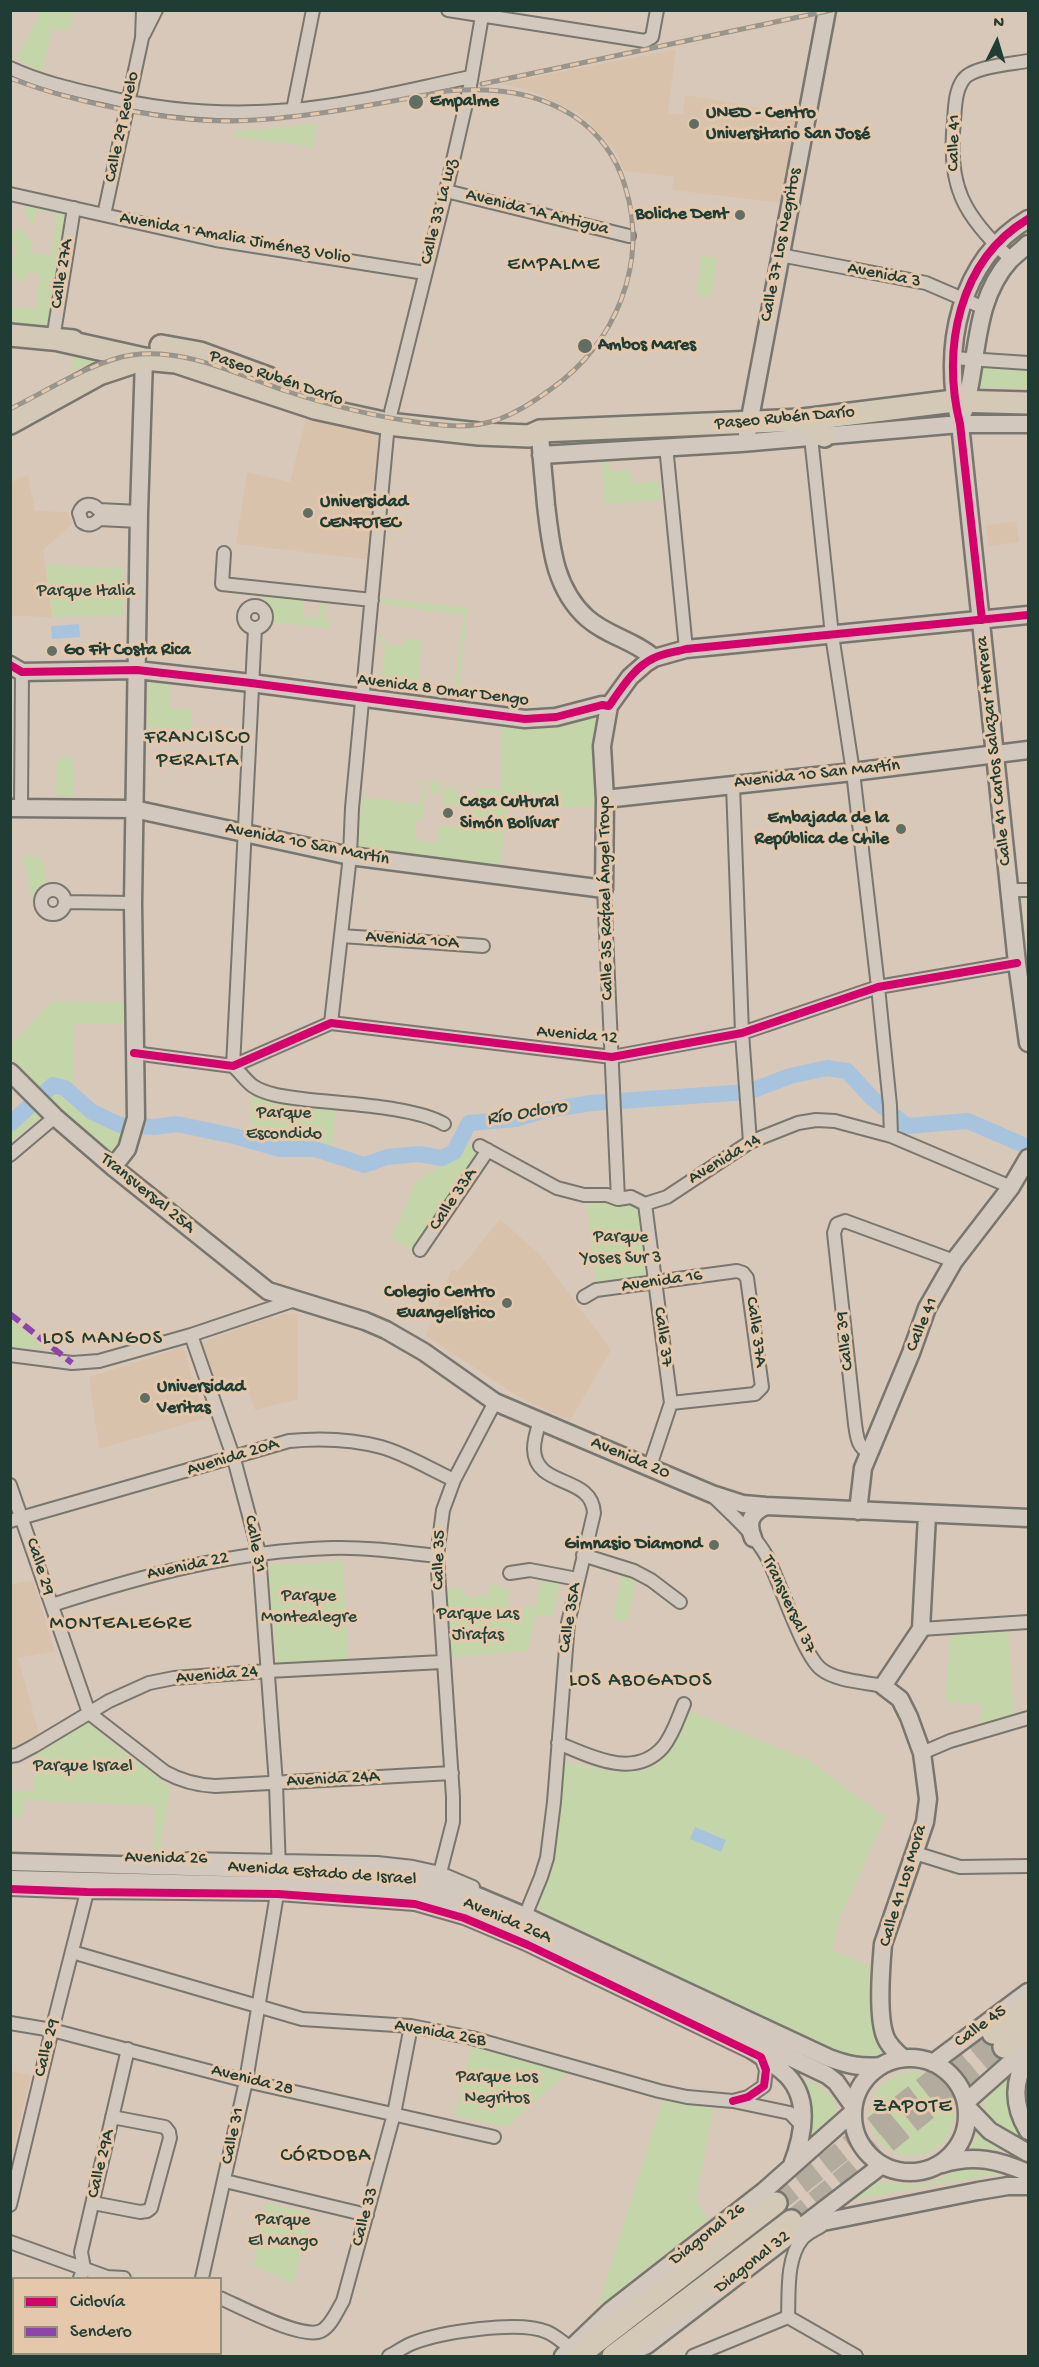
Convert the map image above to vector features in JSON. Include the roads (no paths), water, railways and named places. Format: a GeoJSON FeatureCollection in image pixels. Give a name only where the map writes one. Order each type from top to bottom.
{"type":"FeatureCollection","features":[{"type":"Feature","properties":{"kind":"highway"},"geometry":{"type":"LineString","coordinates":[[10,335],[56,340]]}},
{"type":"Feature","properties":{"kind":"highway","name":"Paseo Rubén Darío"},"geometry":{"type":"LineString","coordinates":[[56,340],[146,352],[200,353],[314,396],[390,418],[529,425],[540,431],[746,433],[813,431],[961,401],[1029,403]]}},
{"type":"Feature","properties":{"kind":"highway"},"geometry":{"type":"LineString","coordinates":[[10,423],[146,352]]}},
{"type":"Feature","properties":{"kind":"highway"},"geometry":{"type":"LineString","coordinates":[[1029,2006],[999,2040],[1029,2029]]}},
{"type":"Feature","properties":{"kind":"highway"},"geometry":{"type":"LineString","coordinates":[[571,2354],[776,2203]]}},
{"type":"Feature","properties":{"kind":"highway"},"geometry":{"type":"LineString","coordinates":[[613,2356],[795,2224]]}},
{"type":"Feature","properties":{"kind":"street"},"geometry":{"type":"LineString","coordinates":[[142,10],[142,38]]}},
{"type":"Feature","properties":{"kind":"street"},"geometry":{"type":"LineString","coordinates":[[142,38],[156,10]]}},
{"type":"Feature","properties":{"kind":"street"},"geometry":{"type":"LineString","coordinates":[[292,110],[313,10]]}},
{"type":"Feature","properties":{"kind":"street"},"geometry":{"type":"LineString","coordinates":[[448,10],[645,41],[652,37],[657,10]]}},
{"type":"Feature","properties":{"kind":"street","name":"Calle 37 Los Negritos"},"geometry":{"type":"LineString","coordinates":[[746,433],[827,10]]}},
{"type":"Feature","properties":{"kind":"street","name":"Calle 33 La Luz"},"geometry":{"type":"LineString","coordinates":[[331,1023],[350,856],[390,418],[446,191],[482,14]]}},
{"type":"Feature","properties":{"kind":"street","name":"Calle 29 Revelo"},"geometry":{"type":"LineString","coordinates":[[104,215],[142,38]]}},
{"type":"Feature","properties":{"kind":"street","name":"Calle 41"},"geometry":{"type":"LineString","coordinates":[[1011,259],[994,245],[980,228],[965,205],[953,175],[951,144],[954,111],[963,80],[977,70],[1029,61]]}},
{"type":"Feature","properties":{"kind":"street"},"geometry":{"type":"LineString","coordinates":[[10,68],[48,83],[129,102],[212,112],[292,110],[471,77]]}},
{"type":"Feature","properties":{"kind":"street","name":"Avenida 1A Antigua"},"geometry":{"type":"LineString","coordinates":[[446,191],[629,236]]}},
{"type":"Feature","properties":{"kind":"street","name":"Avenida 1 Amalia Jiménez Volio"},"geometry":{"type":"LineString","coordinates":[[10,194],[216,240],[425,273]]}},
{"type":"Feature","properties":{"kind":"street","name":"Calle 27A"},"geometry":{"type":"LineString","coordinates":[[56,340],[74,208]]}},
{"type":"Feature","properties":{"kind":"street"},"geometry":{"type":"LineString","coordinates":[[960,424],[961,401],[953,358],[958,319],[965,298],[982,260],[994,245],[1029,219]]}},
{"type":"Feature","properties":{"kind":"street"},"geometry":{"type":"LineString","coordinates":[[961,401],[974,359],[979,324],[984,308],[996,282],[1011,259],[1029,244]]}},
{"type":"Feature","properties":{"kind":"street","name":"Avenida 3"},"geometry":{"type":"LineString","coordinates":[[780,255],[926,284],[965,298],[984,308]]}},
{"type":"Feature","properties":{"kind":"street"},"geometry":{"type":"LineString","coordinates":[[113,1167],[127,1149],[136,1118],[134,808],[142,399],[146,352]]}},
{"type":"Feature","properties":{"kind":"street"},"geometry":{"type":"LineString","coordinates":[[953,358],[1029,363]]}},
{"type":"Feature","properties":{"kind":"street"},"geometry":{"type":"LineString","coordinates":[[116,366],[133,380],[142,399]]}},
{"type":"Feature","properties":{"kind":"street"},"geometry":{"type":"LineString","coordinates":[[891,1136],[878,987],[853,772],[832,635],[813,431],[960,424],[1029,424]]}},
{"type":"Feature","properties":{"kind":"street","name":"Calle 41 Carlos Salazar Herrera"},"geometry":{"type":"LineString","coordinates":[[960,424],[997,753],[1017,963],[1029,1043]]}},
{"type":"Feature","properties":{"kind":"street"},"geometry":{"type":"LineString","coordinates":[[540,431],[554,565],[562,586],[587,618],[603,630],[645,650],[654,658]]}},
{"type":"Feature","properties":{"kind":"street"},"geometry":{"type":"LineString","coordinates":[[541,455],[666,446],[746,433]]}},
{"type":"Feature","properties":{"kind":"street"},"geometry":{"type":"LineString","coordinates":[[666,446],[686,649]]}},
{"type":"Feature","properties":{"kind":"street"},"geometry":{"type":"LineString","coordinates":[[99,515],[139,517]]}},
{"type":"Feature","properties":{"kind":"street"},"geometry":{"type":"LineString","coordinates":[[224,553],[222,584],[372,600]]}},
{"type":"Feature","properties":{"kind":"street"},"geometry":{"type":"LineString","coordinates":[[609,706],[630,677],[654,658],[686,649],[1029,615]]}},
{"type":"Feature","properties":{"kind":"street"},"geometry":{"type":"LineString","coordinates":[[255,628],[233,1066],[253,1086],[265,1091],[289,1097],[409,1112],[435,1119],[444,1124]]}},
{"type":"Feature","properties":{"kind":"street"},"geometry":{"type":"LineString","coordinates":[[16,668],[16,808]]}},
{"type":"Feature","properties":{"kind":"street","name":"Avenida 8 Omar Dengo"},"geometry":{"type":"LineString","coordinates":[[16,668],[137,670],[251,682],[525,718],[556,717],[602,705],[609,706]]}},
{"type":"Feature","properties":{"kind":"street","name":"Calle 35 Rafael Ángel Troyo"},"geometry":{"type":"LineString","coordinates":[[609,706],[602,746],[604,889],[618,1199]]}},
{"type":"Feature","properties":{"kind":"street","name":"Avenida 10 San Martín"},"geometry":{"type":"LineString","coordinates":[[604,799],[1029,750]]}},
{"type":"Feature","properties":{"kind":"street"},"geometry":{"type":"LineString","coordinates":[[733,785],[742,1033],[750,1142]]}},
{"type":"Feature","properties":{"kind":"street","name":"Avenida 10 San Martín"},"geometry":{"type":"LineString","coordinates":[[16,808],[134,808],[350,856],[604,889]]}},
{"type":"Feature","properties":{"kind":"street"},"geometry":{"type":"LineString","coordinates":[[1010,890],[1029,890]]}},
{"type":"Feature","properties":{"kind":"street"},"geometry":{"type":"LineString","coordinates":[[64,902],[133,903]]}},
{"type":"Feature","properties":{"kind":"street","name":"Avenida 10A"},"geometry":{"type":"LineString","coordinates":[[342,936],[483,945]]}},
{"type":"Feature","properties":{"kind":"street","name":"Avenida 12"},"geometry":{"type":"LineString","coordinates":[[331,1023],[612,1057],[742,1033],[878,987],[1017,963]]}},
{"type":"Feature","properties":{"kind":"street"},"geometry":{"type":"LineString","coordinates":[[134,1053],[233,1066],[331,1023]]}},
{"type":"Feature","properties":{"kind":"street","name":"Transversal 25A"},"geometry":{"type":"LineString","coordinates":[[10,1072],[54,1116],[113,1167],[268,1291],[295,1300]]}},
{"type":"Feature","properties":{"kind":"street"},"geometry":{"type":"LineString","coordinates":[[10,1155],[54,1116]]}},
{"type":"Feature","properties":{"kind":"street","name":"Avenida 14"},"geometry":{"type":"LineString","coordinates":[[645,1204],[667,1197],[750,1142],[798,1123],[816,1120],[835,1121],[891,1136],[1011,1187]]}},
{"type":"Feature","properties":{"kind":"street","name":"Calle 33A"},"geometry":{"type":"LineString","coordinates":[[420,1250],[484,1148],[557,1188],[584,1195],[607,1195],[618,1199]]}},
{"type":"Feature","properties":{"kind":"street","name":"Calle 41"},"geometry":{"type":"LineString","coordinates":[[858,1511],[863,1468],[911,1353],[927,1308],[954,1261],[1011,1187],[1027,1162]]}},
{"type":"Feature","properties":{"kind":"street"},"geometry":{"type":"LineString","coordinates":[[618,1199],[631,1197],[645,1204]]}},
{"type":"Feature","properties":{"kind":"street","name":"Calle 37"},"geometry":{"type":"LineString","coordinates":[[645,1204],[672,1403],[650,1466]]}},
{"type":"Feature","properties":{"kind":"street","name":"Calle 39"},"geometry":{"type":"LineString","coordinates":[[869,1453],[862,1449],[859,1443],[855,1424],[834,1233],[837,1224],[845,1221],[954,1261]]}},
{"type":"Feature","properties":{"kind":"street","name":"Avenida 16"},"geometry":{"type":"LineString","coordinates":[[584,1297],[596,1290],[655,1284],[737,1271],[742,1273]]}},
{"type":"Feature","properties":{"kind":"street","name":"Calle 37A"},"geometry":{"type":"LineString","coordinates":[[672,1403],[755,1394],[762,1387],[747,1278],[742,1273]]}},
{"type":"Feature","properties":{"kind":"street"},"geometry":{"type":"LineString","coordinates":[[262,1311],[267,1302],[268,1291]]}},
{"type":"Feature","properties":{"kind":"street"},"geometry":{"type":"LineString","coordinates":[[10,1355],[72,1363],[99,1361],[191,1335],[295,1300]]}},
{"type":"Feature","properties":{"kind":"street","name":"Avenida 20"},"geometry":{"type":"LineString","coordinates":[[295,1300],[386,1330],[424,1352],[495,1402],[712,1494],[743,1504],[927,1515],[1029,1518]]}},
{"type":"Feature","properties":{"kind":"street","name":"Calle 31"},"geometry":{"type":"LineString","coordinates":[[191,1335],[234,1459],[259,1553],[276,1784],[279,1878],[246,2081],[202,2277]]}},
{"type":"Feature","properties":{"kind":"street","name":"Calle 35"},"geometry":{"type":"LineString","coordinates":[[441,1873],[453,1822],[452,1773],[442,1662],[436,1556],[443,1509],[454,1480],[495,1402]]}},
{"type":"Feature","properties":{"kind":"street","name":"Calle 35A"},"geometry":{"type":"LineString","coordinates":[[525,1916],[547,1858],[554,1802],[568,1623],[592,1523],[592,1501],[585,1491],[550,1476],[539,1467],[534,1447],[540,1421]]}},
{"type":"Feature","properties":{"kind":"street","name":"Avenida 20A"},"geometry":{"type":"LineString","coordinates":[[17,1520],[234,1459],[289,1441],[342,1440],[382,1448],[454,1480]]}},
{"type":"Feature","properties":{"kind":"street","name":"Calle 29"},"geometry":{"type":"LineString","coordinates":[[10,1485],[17,1520],[52,1605],[89,1713]]}},
{"type":"Feature","properties":{"kind":"street","name":"Transversal 37"},"geometry":{"type":"LineString","coordinates":[[712,1494],[765,1554],[781,1585],[806,1648],[822,1669],[842,1677],[883,1686]]}},
{"type":"Feature","properties":{"kind":"street"},"geometry":{"type":"LineString","coordinates":[[753,1538],[749,1528],[750,1519],[758,1509],[766,1506]]}},
{"type":"Feature","properties":{"kind":"street"},"geometry":{"type":"LineString","coordinates":[[883,1686],[921,1629],[927,1515]]}},
{"type":"Feature","properties":{"kind":"street","name":"Avenida 22"},"geometry":{"type":"LineString","coordinates":[[52,1605],[138,1577],[259,1553],[333,1548],[381,1549],[436,1556]]}},
{"type":"Feature","properties":{"kind":"street"},"geometry":{"type":"LineString","coordinates":[[583,1555],[634,1571],[651,1580],[680,1602]]}},
{"type":"Feature","properties":{"kind":"street"},"geometry":{"type":"LineString","coordinates":[[510,1573],[530,1570],[577,1579]]}},
{"type":"Feature","properties":{"kind":"street"},"geometry":{"type":"LineString","coordinates":[[921,1629],[1029,1622]]}},
{"type":"Feature","properties":{"kind":"street","name":"Avenida 24"},"geometry":{"type":"LineString","coordinates":[[10,1756],[34,1746],[128,1691],[150,1683],[174,1678],[268,1671],[442,1662]]}},
{"type":"Feature","properties":{"kind":"street","name":"Calle 41 Los Mora"},"geometry":{"type":"LineString","coordinates":[[883,1686],[900,1699],[909,1717],[922,1753],[928,1799],[925,1822],[883,1944],[881,1965],[883,2030],[888,2043],[903,2058]]}},
{"type":"Feature","properties":{"kind":"street"},"geometry":{"type":"LineString","coordinates":[[558,1743],[610,1762],[637,1763],[647,1759],[663,1747],[672,1734],[684,1704]]}},
{"type":"Feature","properties":{"kind":"street","name":"Avenida 24A"},"geometry":{"type":"LineString","coordinates":[[89,1713],[165,1772],[178,1779],[215,1786],[452,1773]]}},
{"type":"Feature","properties":{"kind":"street"},"geometry":{"type":"LineString","coordinates":[[922,1753],[950,1741],[1029,1718]]}},
{"type":"Feature","properties":{"kind":"street"},"geometry":{"type":"LineString","coordinates":[[915,1853],[960,1868],[1029,1866]]}},
{"type":"Feature","properties":{"kind":"street","name":"Avenida 26"},"geometry":{"type":"LineString","coordinates":[[10,1855],[106,1858],[279,1878],[377,1863],[441,1873],[505,1900],[518,1907],[525,1916]]}},
{"type":"Feature","properties":{"kind":"street"},"geometry":{"type":"LineString","coordinates":[[10,1862],[37,1856]]}},
{"type":"Feature","properties":{"kind":"street"},"geometry":{"type":"LineString","coordinates":[[106,1858],[128,1865]]}},
{"type":"Feature","properties":{"kind":"street","name":"Avenida Estado de Israel"},"geometry":{"type":"LineString","coordinates":[[10,1862],[128,1865],[380,1888],[438,1897],[505,1923],[826,2075],[836,2082],[853,2110]]}},
{"type":"Feature","properties":{"kind":"street","name":"Avenida Estado de Israel"},"geometry":{"type":"LineString","coordinates":[[10,1879],[411,1877],[468,1892],[525,1916],[849,2066],[866,2068],[881,2066]]}},
{"type":"Feature","properties":{"kind":"street","name":"Avenida 26A"},"geometry":{"type":"LineString","coordinates":[[10,1889],[87,1892],[279,1878],[415,1904],[464,1918],[528,1945],[760,2057]]}},
{"type":"Feature","properties":{"kind":"street","name":"Calle 29"},"geometry":{"type":"LineString","coordinates":[[10,2205],[87,1892]]}},
{"type":"Feature","properties":{"kind":"street","name":"Avenida 26B"},"geometry":{"type":"LineString","coordinates":[[72,1952],[302,2019],[411,2026],[472,2038],[659,2091],[687,2097],[733,2101],[790,2113],[803,2127]]}},
{"type":"Feature","properties":{"kind":"street","name":"Calle 45"},"geometry":{"type":"LineString","coordinates":[[933,2062],[1029,1992]]}},
{"type":"Feature","properties":{"kind":"street"},"geometry":{"type":"LineString","coordinates":[[708,2018],[760,2057],[781,2069],[796,2088],[803,2111],[803,2127],[799,2148],[791,2168]]}},
{"type":"Feature","properties":{"kind":"street","name":"Avenida 28"},"geometry":{"type":"LineString","coordinates":[[10,2023],[52,2030],[246,2081],[494,2137]]}},
{"type":"Feature","properties":{"kind":"street","name":"Calle 33"},"geometry":{"type":"LineString","coordinates":[[222,2299],[302,2333],[322,2330],[329,2324],[344,2301],[394,2114],[411,2026]]}},
{"type":"Feature","properties":{"kind":"street"},"geometry":{"type":"LineString","coordinates":[[939,2165],[951,2156],[960,2144],[966,2130],[967,2104],[1029,2047]]}},
{"type":"Feature","properties":{"kind":"street","name":"Calle 29A"},"geometry":{"type":"LineString","coordinates":[[82,2273],[81,2252],[128,2049]]}},
{"type":"Feature","properties":{"kind":"street"},"geometry":{"type":"LineString","coordinates":[[1029,2055],[1018,2074],[1015,2086],[1020,2116],[1029,2131]]}},
{"type":"Feature","properties":{"kind":"street"},"geometry":{"type":"LineString","coordinates":[[733,2101],[748,2097],[764,2086],[766,2070],[760,2057]]}},
{"type":"Feature","properties":{"kind":"street"},"geometry":{"type":"LineString","coordinates":[[1029,2153],[990,2131],[967,2104],[957,2082],[933,2062],[903,2058],[881,2066],[866,2078],[856,2096],[853,2110],[855,2134],[873,2159],[882,2165],[896,2171],[910,2173],[925,2171],[954,2160],[983,2158],[999,2161],[1029,2173]]}},
{"type":"Feature","properties":{"kind":"street","name":"Diagonal 26"},"geometry":{"type":"LineString","coordinates":[[571,2354],[610,2311],[791,2168],[853,2110]]}},
{"type":"Feature","properties":{"kind":"street"},"geometry":{"type":"LineString","coordinates":[[93,2203],[147,2211],[151,2208],[170,2132],[165,2127],[112,2117]]}},
{"type":"Feature","properties":{"kind":"street","name":"Diagonal 32"},"geometry":{"type":"LineString","coordinates":[[623,2356],[647,2345],[795,2224],[882,2165]]}},
{"type":"Feature","properties":{"kind":"street"},"geometry":{"type":"LineString","coordinates":[[225,2181],[367,2215]]}},
{"type":"Feature","properties":{"kind":"street"},"geometry":{"type":"LineString","coordinates":[[795,2224],[988,2190],[1029,2186]]}},
{"type":"Feature","properties":{"kind":"street"},"geometry":{"type":"LineString","coordinates":[[788,2317],[789,2280],[798,2245],[806,2235],[832,2219]]}},
{"type":"Feature","properties":{"kind":"street"},"geometry":{"type":"LineString","coordinates":[[10,2242],[82,2273],[103,2277]]}},
{"type":"Feature","properties":{"kind":"street"},"geometry":{"type":"LineString","coordinates":[[788,2317],[848,2355]]}},
{"type":"Feature","properties":{"kind":"street"},"geometry":{"type":"LineString","coordinates":[[693,2356],[788,2317]]}},
{"type":"Feature","properties":{"kind":"street"},"geometry":{"type":"LineString","coordinates":[[389,2356],[413,2343],[434,2337],[507,2327],[529,2327],[548,2332],[571,2354]]}},
{"type":"Feature","properties":{"kind":"water"},"geometry":{"type":"Polygon","coordinates":[[[79,624],[80,637],[52,639],[51,626],[79,624]]]}},
{"type":"Feature","properties":{"kind":"water"},"geometry":{"type":"Polygon","coordinates":[[[695,1827],[726,1840],[721,1852],[690,1839],[695,1827]]]}},
{"type":"Feature","properties":{"kind":"waterway","name":"Río Ocloro"},"geometry":{"type":"LineString","coordinates":[[10,1124],[53,1085],[65,1088],[92,1112],[120,1125],[154,1127],[177,1124],[280,1149],[315,1149],[364,1165],[387,1157],[419,1154],[442,1158],[454,1152],[469,1123],[516,1119],[542,1111],[591,1103],[748,1092],[790,1076],[827,1068],[847,1071],[872,1098],[907,1126],[968,1121],[1028,1147]]}},
{"type":"Feature","properties":{"kind":"tunnel"},"geometry":{"type":"LineString","coordinates":[[776,2203],[993,2033]]}},
{"type":"Feature","properties":{"kind":"tunnel"},"geometry":{"type":"LineString","coordinates":[[791,2221],[1004,2047]]}},
{"type":"Feature","properties":{"kind":"railway"},"geometry":{"type":"LineString","coordinates":[[482,84],[832,10]]}},
{"type":"Feature","properties":{"kind":"railway"},"geometry":{"type":"LineString","coordinates":[[10,78],[62,95],[120,109],[179,118],[233,121],[316,114],[453,90]]}},
{"type":"Feature","properties":{"kind":"railway"},"geometry":{"type":"LineString","coordinates":[[10,409],[102,363],[132,355],[152,354],[172,355],[210,364],[286,391],[351,410],[437,425],[467,426],[487,423],[518,410],[545,393],[574,370],[593,349],[609,325],[621,299],[629,272],[633,244],[631,215],[622,176],[612,156],[599,138],[584,123],[560,108],[545,101],[513,93],[480,90],[446,91]]}},
{"type":"Feature","properties":{"kind":"place","name":"Empalme"},"geometry":{"type":"Point","coordinates":[416,102]}},
{"type":"Feature","properties":{"kind":"place","name":"UNED - Centro Universitario San José"},"geometry":{"type":"Point","coordinates":[694,124]}},
{"type":"Feature","properties":{"kind":"place","name":"Boliche Dent"},"geometry":{"type":"Point","coordinates":[740,215]}},
{"type":"Feature","properties":{"kind":"place","name":"Ambos Mares"},"geometry":{"type":"Point","coordinates":[585,346]}},
{"type":"Feature","properties":{"kind":"place","name":"Universidad CENFOTEC"},"geometry":{"type":"Point","coordinates":[308,513]}},
{"type":"Feature","properties":{"kind":"place","name":"Go Fit Costa Rica"},"geometry":{"type":"Point","coordinates":[52,651]}},
{"type":"Feature","properties":{"kind":"place","name":"Casa Cultural Simón Bolívar"},"geometry":{"type":"Point","coordinates":[448,813]}},
{"type":"Feature","properties":{"kind":"place","name":"Embajada de la República de Chile"},"geometry":{"type":"Point","coordinates":[901,829]}},
{"type":"Feature","properties":{"kind":"place","name":"Colegio Centro Evangelístico"},"geometry":{"type":"Point","coordinates":[507,1303]}},
{"type":"Feature","properties":{"kind":"place","name":"Universidad Veritas"},"geometry":{"type":"Point","coordinates":[145,1398]}},
{"type":"Feature","properties":{"kind":"place","name":"Gimnasio Diamond"},"geometry":{"type":"Point","coordinates":[714,1545]}},
{"type":"Feature","properties":{"kind":"district","name":"EMPALME"},"geometry":{"type":"Point","coordinates":[554,266]}},
{"type":"Feature","properties":{"kind":"district","name":"FRANCISCO PERALTA"},"geometry":{"type":"Point","coordinates":[198,750]}},
{"type":"Feature","properties":{"kind":"district","name":"LOS MANGOS"},"geometry":{"type":"Point","coordinates":[103,1340]}},
{"type":"Feature","properties":{"kind":"district","name":"MONTEALEGRE"},"geometry":{"type":"Point","coordinates":[121,1625]}},
{"type":"Feature","properties":{"kind":"district","name":"LOS ABOGADOS"},"geometry":{"type":"Point","coordinates":[641,1682]}},
{"type":"Feature","properties":{"kind":"district","name":"ZAPOTE"},"geometry":{"type":"Point","coordinates":[913,2108]}},
{"type":"Feature","properties":{"kind":"district","name":"CÓRDOBA"},"geometry":{"type":"Point","coordinates":[326,2157]}},
{"type":"Feature","properties":{"kind":"park label","name":"Parque Italia"},"geometry":{"type":"Point","coordinates":[86,592]}},
{"type":"Feature","properties":{"kind":"park label","name":"Parque Escondido"},"geometry":{"type":"Point","coordinates":[284,1124]}},
{"type":"Feature","properties":{"kind":"park label","name":"Parque Yoses Sur 3"},"geometry":{"type":"Point","coordinates":[621,1248]}},
{"type":"Feature","properties":{"kind":"park label","name":"Parque Montealegre"},"geometry":{"type":"Point","coordinates":[309,1607]}},
{"type":"Feature","properties":{"kind":"park label","name":"Parque Las Jirafas"},"geometry":{"type":"Point","coordinates":[478,1625]}},
{"type":"Feature","properties":{"kind":"park label","name":"Parque Israel"},"geometry":{"type":"Point","coordinates":[83,1767]}},
{"type":"Feature","properties":{"kind":"park label","name":"Parque Los Negritos"},"geometry":{"type":"Point","coordinates":[497,2088]}},
{"type":"Feature","properties":{"kind":"park label","name":"Parque El Mango"},"geometry":{"type":"Point","coordinates":[283,2231]}}]}
